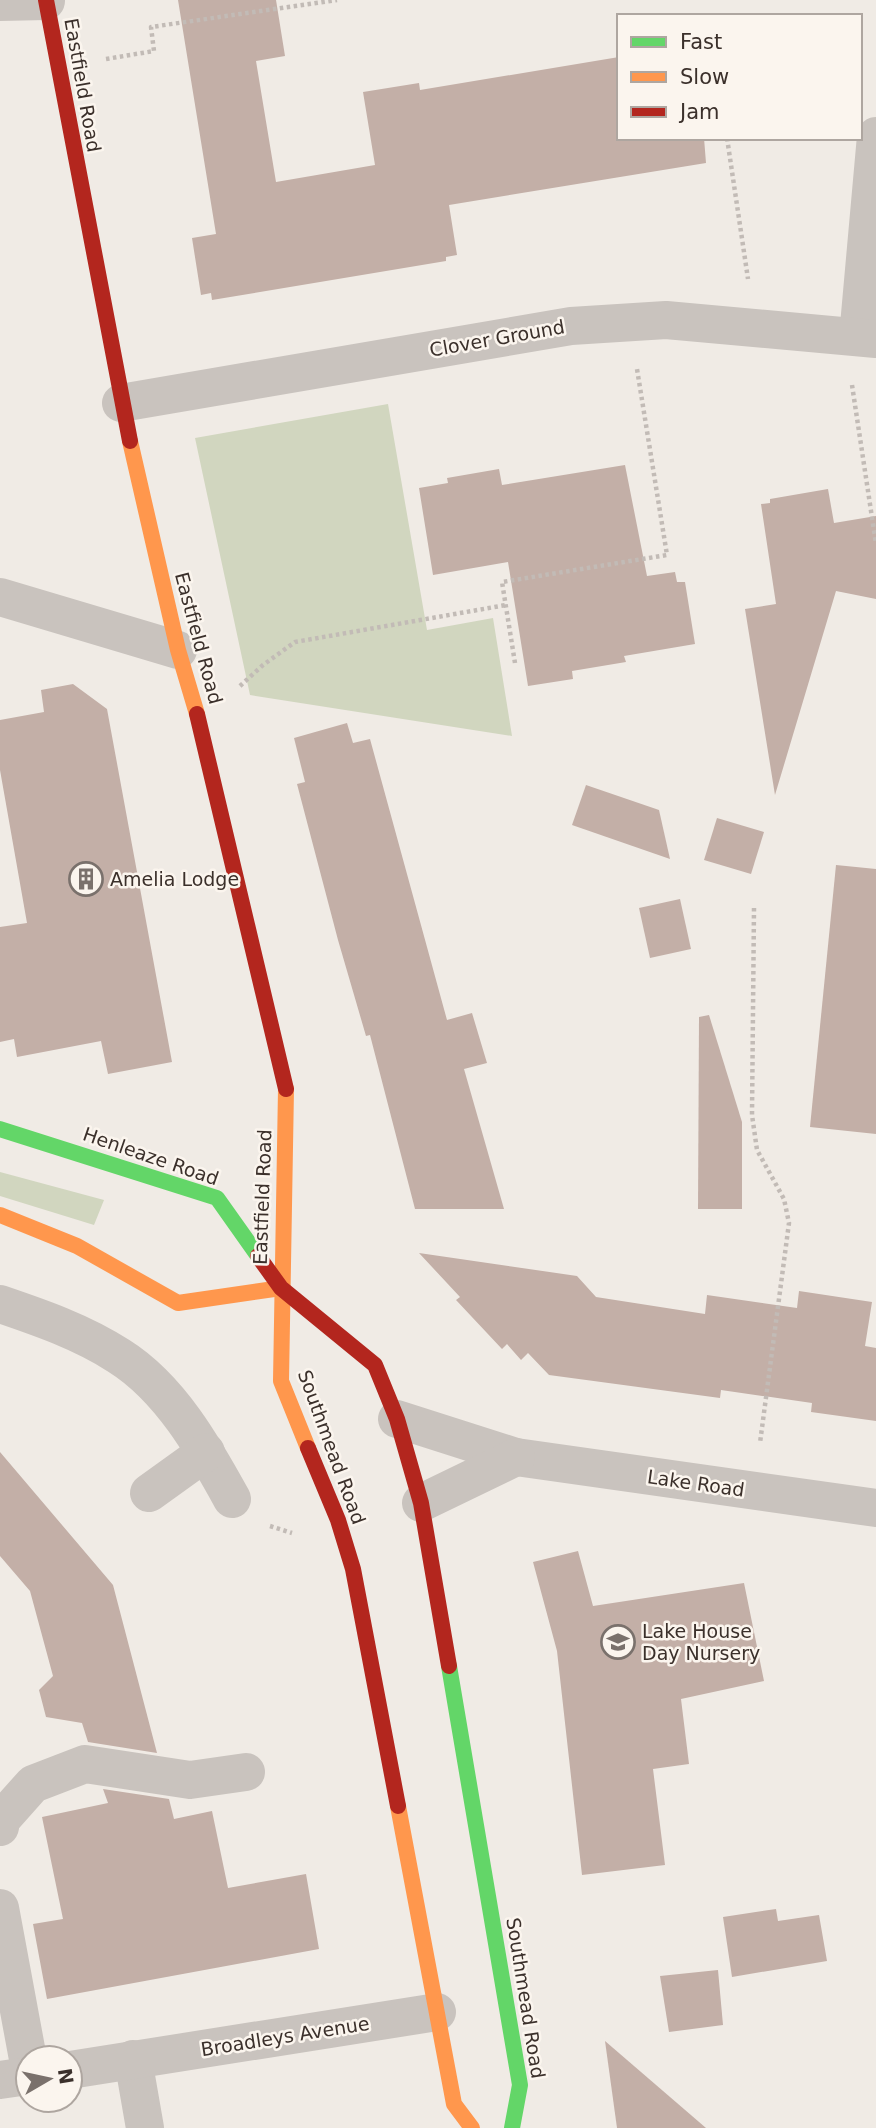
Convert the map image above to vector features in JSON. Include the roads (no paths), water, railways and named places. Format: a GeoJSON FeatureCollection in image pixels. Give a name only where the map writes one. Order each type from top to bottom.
{"type":"FeatureCollection","features":[{"type":"Feature","properties":{"kind":"main road","name":"Eastfield Road"},"geometry":{"type":"LineString","coordinates":[[46,0],[121,403],[178,650],[195,704],[286,1083],[281,1288]]}},
{"type":"Feature","properties":{"kind":"main road","name":"Henleaze Road"},"geometry":{"type":"LineString","coordinates":[[0,1129],[217,1198],[281,1288]]}},
{"type":"Feature","properties":{"kind":"main road"},"geometry":{"type":"LineString","coordinates":[[0,1215],[77,1246],[178,1303],[281,1288]]}},
{"type":"Feature","properties":{"kind":"main road","name":"Southmead Road"},"geometry":{"type":"LineString","coordinates":[[281,1288],[375,1365],[397,1419],[421,1503],[520,2085],[512,2128]]}},
{"type":"Feature","properties":{"kind":"main road","name":"Southmead Road"},"geometry":{"type":"LineString","coordinates":[[281,1288],[281,1381],[338,1520],[353,1569],[454,2104],[471,2128]]}},
{"type":"Feature","properties":{"kind":"street"},"geometry":{"type":"LineString","coordinates":[[0,2],[46,0]]}},
{"type":"Feature","properties":{"kind":"street"},"geometry":{"type":"LineString","coordinates":[[859,338],[876,136]]}},
{"type":"Feature","properties":{"kind":"street","name":"Clover Ground"},"geometry":{"type":"LineString","coordinates":[[121,403],[571,326],[666,320],[859,338]]}},
{"type":"Feature","properties":{"kind":"street"},"geometry":{"type":"LineString","coordinates":[[0,597],[178,650]]}},
{"type":"Feature","properties":{"kind":"street"},"geometry":{"type":"LineString","coordinates":[[0,1304],[56,1323],[121,1356],[162,1393],[206,1452],[232,1499]]}},
{"type":"Feature","properties":{"kind":"street","name":"Lake Road"},"geometry":{"type":"LineString","coordinates":[[397,1419],[516,1457],[876,1508]]}},
{"type":"Feature","properties":{"kind":"street"},"geometry":{"type":"LineString","coordinates":[[149,1493],[206,1452]]}},
{"type":"Feature","properties":{"kind":"street"},"geometry":{"type":"LineString","coordinates":[[421,1503],[516,1457]]}},
{"type":"Feature","properties":{"kind":"street"},"geometry":{"type":"LineString","coordinates":[[0,1827],[1,1820],[33,1784],[85,1764],[190,1780],[246,1772]]}},
{"type":"Feature","properties":{"kind":"street"},"geometry":{"type":"LineString","coordinates":[[0,1908],[25,2044]]}},
{"type":"Feature","properties":{"kind":"street","name":"Broadleys Avenue"},"geometry":{"type":"LineString","coordinates":[[84,2068],[437,2012]]}},
{"type":"Feature","properties":{"kind":"street"},"geometry":{"type":"LineString","coordinates":[[133,2059],[145,2128]]}},
{"type":"Feature","properties":{"kind":"place","name":"Amelia Lodge"},"geometry":{"type":"Point","coordinates":[86,879]}},
{"type":"Feature","properties":{"kind":"place","name":"Lake House Day Nursery"},"geometry":{"type":"Point","coordinates":[618,1642]}}]}
